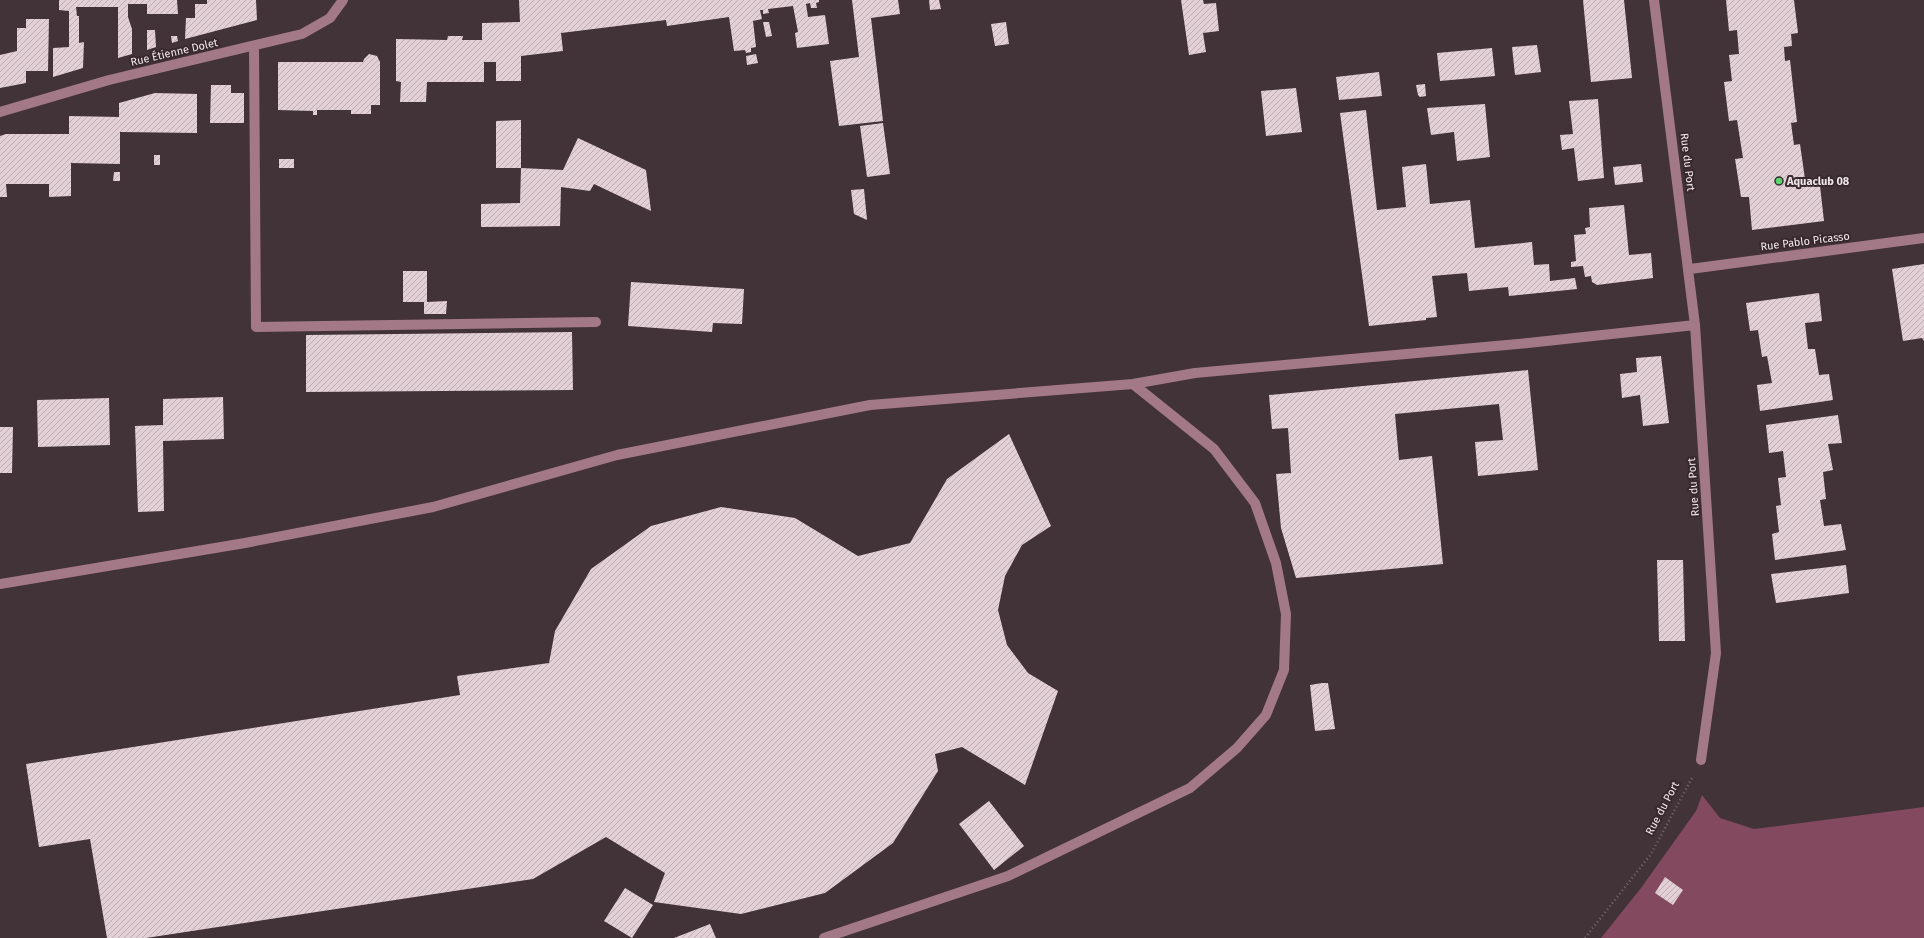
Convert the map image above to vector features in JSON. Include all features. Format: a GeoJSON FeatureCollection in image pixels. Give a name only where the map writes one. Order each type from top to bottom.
{"type":"FeatureCollection","features":[{"type":"Feature","properties":{"kind":"street","name":"Rue Étienne Dolet"},"geometry":{"type":"LineString","coordinates":[[0,112],[109,80],[302,34],[330,18],[343,0]]}},
{"type":"Feature","properties":{"kind":"street","name":"Rue du Port"},"geometry":{"type":"LineString","coordinates":[[1654,0],[1690,269],[1695,325],[1716,653],[1701,760]]}},
{"type":"Feature","properties":{"kind":"street"},"geometry":{"type":"LineString","coordinates":[[254,46],[256,327],[596,322]]}},
{"type":"Feature","properties":{"kind":"street","name":"Rue Pablo Picasso"},"geometry":{"type":"LineString","coordinates":[[1690,269],[1924,238]]}},
{"type":"Feature","properties":{"kind":"street"},"geometry":{"type":"LineString","coordinates":[[0,584],[245,543],[425,508],[617,455],[870,405],[1133,384],[1195,373],[1520,344],[1695,325]]}},
{"type":"Feature","properties":{"kind":"street"},"geometry":{"type":"LineString","coordinates":[[824,938],[1008,876],[1190,788],[1236,748],[1266,715],[1284,670],[1286,614],[1276,563],[1255,503],[1214,448],[1133,384]]}},
{"type":"Feature","properties":{"kind":"path","name":"Rue du Port"},"geometry":{"type":"LineString","coordinates":[[1585,938],[1651,854],[1701,760]]}},
{"type":"Feature","properties":{"kind":"shaded area"},"geometry":{"type":"Polygon","coordinates":[[[1702,795],[1720,818],[1754,829],[1924,807],[1924,938],[1601,938],[1641,888],[1696,811],[1702,795]]]}},
{"type":"Feature","properties":{"kind":"building"},"geometry":{"type":"Polygon","coordinates":[[[59,0],[177,0],[178,14],[147,14],[147,4],[128,4],[128,17],[132,29],[132,54],[118,58],[118,7],[76,7],[77,16],[79,16],[79,43],[84,42],[83,68],[53,77],[53,48],[69,47],[69,11],[59,10],[59,0]]]}},
{"type":"Feature","properties":{"kind":"building"},"geometry":{"type":"Polygon","coordinates":[[[207,0],[256,0],[257,20],[185,39],[186,18],[195,18],[195,4],[207,4],[207,0]]]}},
{"type":"Feature","properties":{"kind":"building"},"geometry":{"type":"Polygon","coordinates":[[[519,0],[819,0],[819,2],[816,3],[817,8],[811,8],[810,3],[806,4],[808,17],[825,15],[829,44],[797,48],[795,33],[798,32],[793,6],[768,9],[769,13],[763,14],[763,10],[760,10],[762,19],[753,21],[756,47],[751,48],[751,52],[746,53],[745,50],[734,51],[729,17],[667,26],[666,20],[561,33],[563,51],[521,56],[521,81],[496,81],[496,62],[484,62],[484,82],[427,82],[426,102],[400,102],[401,82],[396,81],[396,39],[447,40],[448,36],[463,36],[462,40],[482,40],[482,23],[520,22],[519,0]]]}},
{"type":"Feature","properties":{"kind":"building"},"geometry":{"type":"Polygon","coordinates":[[[852,0],[898,0],[900,14],[871,18],[883,121],[839,126],[830,61],[859,57],[852,0]]]}},
{"type":"Feature","properties":{"kind":"building"},"geometry":{"type":"Polygon","coordinates":[[[929,0],[939,0],[941,9],[930,10],[929,0]]]}},
{"type":"Feature","properties":{"kind":"building"},"geometry":{"type":"Polygon","coordinates":[[[1181,0],[1203,0],[1204,4],[1216,3],[1219,31],[1203,33],[1206,52],[1189,55],[1181,0]]]}},
{"type":"Feature","properties":{"kind":"building"},"geometry":{"type":"Polygon","coordinates":[[[1583,0],[1624,0],[1632,78],[1591,82],[1583,0]]]}},
{"type":"Feature","properties":{"kind":"building"},"geometry":{"type":"Polygon","coordinates":[[[1726,0],[1794,0],[1798,33],[1791,34],[1792,46],[1784,47],[1785,61],[1790,60],[1797,122],[1791,123],[1794,145],[1800,144],[1805,179],[1819,177],[1824,221],[1752,230],[1749,197],[1741,197],[1735,159],[1743,158],[1737,120],[1729,121],[1724,82],[1732,81],[1729,55],[1739,54],[1737,30],[1729,31],[1726,0]]]}},
{"type":"Feature","properties":{"kind":"building"},"geometry":{"type":"Polygon","coordinates":[[[26,19],[49,19],[48,71],[26,71],[26,83],[0,88],[0,55],[17,51],[17,28],[26,28],[26,19]]]}},
{"type":"Feature","properties":{"kind":"building"},"geometry":{"type":"Polygon","coordinates":[[[763,22],[769,22],[772,36],[766,37],[763,22]]]}},
{"type":"Feature","properties":{"kind":"building"},"geometry":{"type":"Polygon","coordinates":[[[1006,22],[1009,44],[995,46],[991,24],[1006,22]]]}},
{"type":"Feature","properties":{"kind":"building"},"geometry":{"type":"Polygon","coordinates":[[[147,30],[155,30],[156,47],[147,50],[147,30]]]}},
{"type":"Feature","properties":{"kind":"building"},"geometry":{"type":"Polygon","coordinates":[[[171,36],[177,36],[178,41],[172,43],[171,36]]]}},
{"type":"Feature","properties":{"kind":"building"},"geometry":{"type":"Polygon","coordinates":[[[1537,45],[1541,72],[1515,75],[1512,47],[1537,45]]]}},
{"type":"Feature","properties":{"kind":"building"},"geometry":{"type":"Polygon","coordinates":[[[1492,48],[1495,76],[1440,81],[1437,53],[1492,48]]]}},
{"type":"Feature","properties":{"kind":"building"},"geometry":{"type":"Polygon","coordinates":[[[369,54],[377,56],[380,62],[380,105],[371,105],[371,114],[351,114],[351,110],[317,110],[317,115],[313,115],[313,111],[278,110],[278,62],[363,62],[369,54]]]}},
{"type":"Feature","properties":{"kind":"building"},"geometry":{"type":"Polygon","coordinates":[[[756,54],[758,63],[747,65],[746,56],[756,54]]]}},
{"type":"Feature","properties":{"kind":"building"},"geometry":{"type":"Polygon","coordinates":[[[1379,72],[1382,96],[1339,100],[1336,77],[1379,72]]]}},
{"type":"Feature","properties":{"kind":"building"},"geometry":{"type":"Polygon","coordinates":[[[1425,84],[1426,96],[1420,97],[1418,95],[1416,85],[1425,84]]]}},
{"type":"Feature","properties":{"kind":"building"},"geometry":{"type":"Polygon","coordinates":[[[211,85],[231,85],[231,93],[244,93],[244,123],[210,123],[211,85]]]}},
{"type":"Feature","properties":{"kind":"building"},"geometry":{"type":"Polygon","coordinates":[[[1296,88],[1302,132],[1266,136],[1261,91],[1296,88]]]}},
{"type":"Feature","properties":{"kind":"building"},"geometry":{"type":"Polygon","coordinates":[[[155,93],[197,94],[197,133],[120,132],[120,164],[71,163],[71,196],[49,197],[49,184],[6,184],[7,197],[0,197],[0,136],[6,134],[69,134],[69,116],[119,117],[119,103],[155,93]]]}},
{"type":"Feature","properties":{"kind":"building"},"geometry":{"type":"Polygon","coordinates":[[[1598,99],[1604,178],[1578,181],[1574,148],[1562,150],[1560,135],[1573,134],[1569,101],[1598,99]]]}},
{"type":"Feature","properties":{"kind":"building"},"geometry":{"type":"Polygon","coordinates":[[[1485,104],[1490,157],[1457,161],[1454,132],[1431,135],[1427,108],[1485,104]]]}},
{"type":"Feature","properties":{"kind":"building"},"geometry":{"type":"Polygon","coordinates":[[[1366,110],[1377,210],[1406,207],[1402,167],[1426,164],[1430,204],[1470,200],[1475,248],[1532,242],[1534,265],[1549,264],[1550,281],[1575,278],[1577,289],[1509,296],[1508,287],[1469,291],[1467,273],[1432,276],[1437,317],[1426,318],[1426,320],[1369,326],[1340,113],[1366,110]]]}},
{"type":"Feature","properties":{"kind":"building"},"geometry":{"type":"Polygon","coordinates":[[[521,120],[521,168],[496,168],[496,121],[521,120]]]}},
{"type":"Feature","properties":{"kind":"building"},"geometry":{"type":"Polygon","coordinates":[[[883,123],[890,174],[867,177],[860,126],[883,123]]]}},
{"type":"Feature","properties":{"kind":"building"},"geometry":{"type":"Polygon","coordinates":[[[578,138],[646,170],[651,211],[594,184],[590,191],[561,187],[560,226],[481,227],[481,204],[520,203],[521,168],[563,170],[578,138]]]}},
{"type":"Feature","properties":{"kind":"building"},"geometry":{"type":"Polygon","coordinates":[[[154,155],[160,155],[160,165],[154,165],[154,155]]]}},
{"type":"Feature","properties":{"kind":"building"},"geometry":{"type":"Polygon","coordinates":[[[279,159],[294,159],[294,168],[279,168],[279,159]]]}},
{"type":"Feature","properties":{"kind":"building"},"geometry":{"type":"Polygon","coordinates":[[[1641,164],[1643,182],[1615,185],[1613,167],[1641,164]]]}},
{"type":"Feature","properties":{"kind":"building"},"geometry":{"type":"Polygon","coordinates":[[[114,172],[120,172],[120,181],[113,181],[114,172]]]}},
{"type":"Feature","properties":{"kind":"building"},"geometry":{"type":"Polygon","coordinates":[[[864,189],[867,220],[854,214],[851,190],[864,189]]]}},
{"type":"Feature","properties":{"kind":"building"},"geometry":{"type":"Polygon","coordinates":[[[1624,205],[1629,255],[1651,253],[1653,278],[1597,285],[1592,282],[1591,276],[1585,277],[1583,266],[1571,267],[1571,262],[1576,261],[1574,235],[1586,234],[1585,228],[1590,227],[1589,208],[1624,205]]]}},
{"type":"Feature","properties":{"kind":"building"},"geometry":{"type":"Polygon","coordinates":[[[1924,264],[1924,341],[1922,338],[1903,341],[1892,269],[1924,264]]]}},
{"type":"Feature","properties":{"kind":"building"},"geometry":{"type":"Polygon","coordinates":[[[403,271],[427,271],[427,302],[447,301],[446,314],[424,314],[424,302],[403,302],[403,271]]]}},
{"type":"Feature","properties":{"kind":"building"},"geometry":{"type":"Polygon","coordinates":[[[631,282],[744,289],[742,324],[713,323],[712,332],[628,326],[631,282]]]}},
{"type":"Feature","properties":{"kind":"building"},"geometry":{"type":"Polygon","coordinates":[[[1819,293],[1822,321],[1805,323],[1808,349],[1815,349],[1819,375],[1829,374],[1833,400],[1760,411],[1757,385],[1772,383],[1767,356],[1762,357],[1758,330],[1750,331],[1746,303],[1819,293]]]}},
{"type":"Feature","properties":{"kind":"building"},"geometry":{"type":"Polygon","coordinates":[[[572,332],[573,390],[306,392],[306,335],[572,332]]]}},
{"type":"Feature","properties":{"kind":"building"},"geometry":{"type":"Polygon","coordinates":[[[1661,356],[1669,423],[1643,426],[1640,395],[1622,398],[1620,374],[1637,372],[1636,358],[1661,356]]]}},
{"type":"Feature","properties":{"kind":"building"},"geometry":{"type":"Polygon","coordinates":[[[1528,370],[1538,470],[1478,476],[1475,442],[1503,440],[1499,404],[1395,414],[1399,460],[1432,456],[1443,564],[1296,578],[1281,528],[1276,474],[1291,473],[1288,428],[1272,429],[1269,395],[1528,370]]]}},
{"type":"Feature","properties":{"kind":"building"},"geometry":{"type":"Polygon","coordinates":[[[223,397],[224,439],[163,441],[164,511],[138,512],[135,426],[163,425],[163,399],[223,397]]]}},
{"type":"Feature","properties":{"kind":"building"},"geometry":{"type":"Polygon","coordinates":[[[109,398],[110,445],[38,447],[37,400],[109,398]]]}},
{"type":"Feature","properties":{"kind":"building"},"geometry":{"type":"Polygon","coordinates":[[[1838,415],[1842,443],[1828,444],[1833,470],[1823,472],[1826,499],[1820,500],[1824,526],[1841,524],[1846,550],[1775,560],[1772,534],[1779,532],[1776,506],[1781,505],[1778,478],[1786,477],[1783,451],[1769,453],[1766,425],[1838,415]]]}},
{"type":"Feature","properties":{"kind":"building"},"geometry":{"type":"Polygon","coordinates":[[[0,427],[13,427],[12,473],[0,473],[0,427]]]}},
{"type":"Feature","properties":{"kind":"building"},"geometry":{"type":"Polygon","coordinates":[[[1009,434],[1051,526],[1022,545],[1005,576],[998,610],[1007,645],[1028,673],[1058,691],[1025,785],[962,747],[935,754],[938,771],[893,843],[825,893],[741,914],[654,902],[665,873],[606,837],[533,879],[146,938],[107,938],[90,839],[39,847],[26,764],[460,695],[457,676],[549,663],[555,631],[591,569],[651,526],[721,507],[795,518],[858,556],[910,543],[947,479],[1009,434]]]}},
{"type":"Feature","properties":{"kind":"building"},"geometry":{"type":"Polygon","coordinates":[[[1657,560],[1683,560],[1685,641],[1659,641],[1657,560]]]}},
{"type":"Feature","properties":{"kind":"building"},"geometry":{"type":"Polygon","coordinates":[[[1846,565],[1849,593],[1776,603],[1771,574],[1846,565]]]}},
{"type":"Feature","properties":{"kind":"building"},"geometry":{"type":"Polygon","coordinates":[[[1328,683],[1335,729],[1315,731],[1310,685],[1328,683]]]}},
{"type":"Feature","properties":{"kind":"building"},"geometry":{"type":"Polygon","coordinates":[[[989,801],[1024,846],[994,870],[959,824],[989,801]]]}},
{"type":"Feature","properties":{"kind":"building"},"geometry":{"type":"Polygon","coordinates":[[[1665,877],[1683,890],[1673,905],[1655,893],[1665,877]]]}},
{"type":"Feature","properties":{"kind":"building"},"geometry":{"type":"Polygon","coordinates":[[[625,888],[653,905],[632,938],[604,921],[625,888]]]}},
{"type":"Feature","properties":{"kind":"building"},"geometry":{"type":"Polygon","coordinates":[[[710,924],[716,938],[674,938],[710,924]]]}},
{"type":"Feature","properties":{"kind":"place","name":"Aquaclub 08"},"geometry":{"type":"Point","coordinates":[1779,181]}}]}
